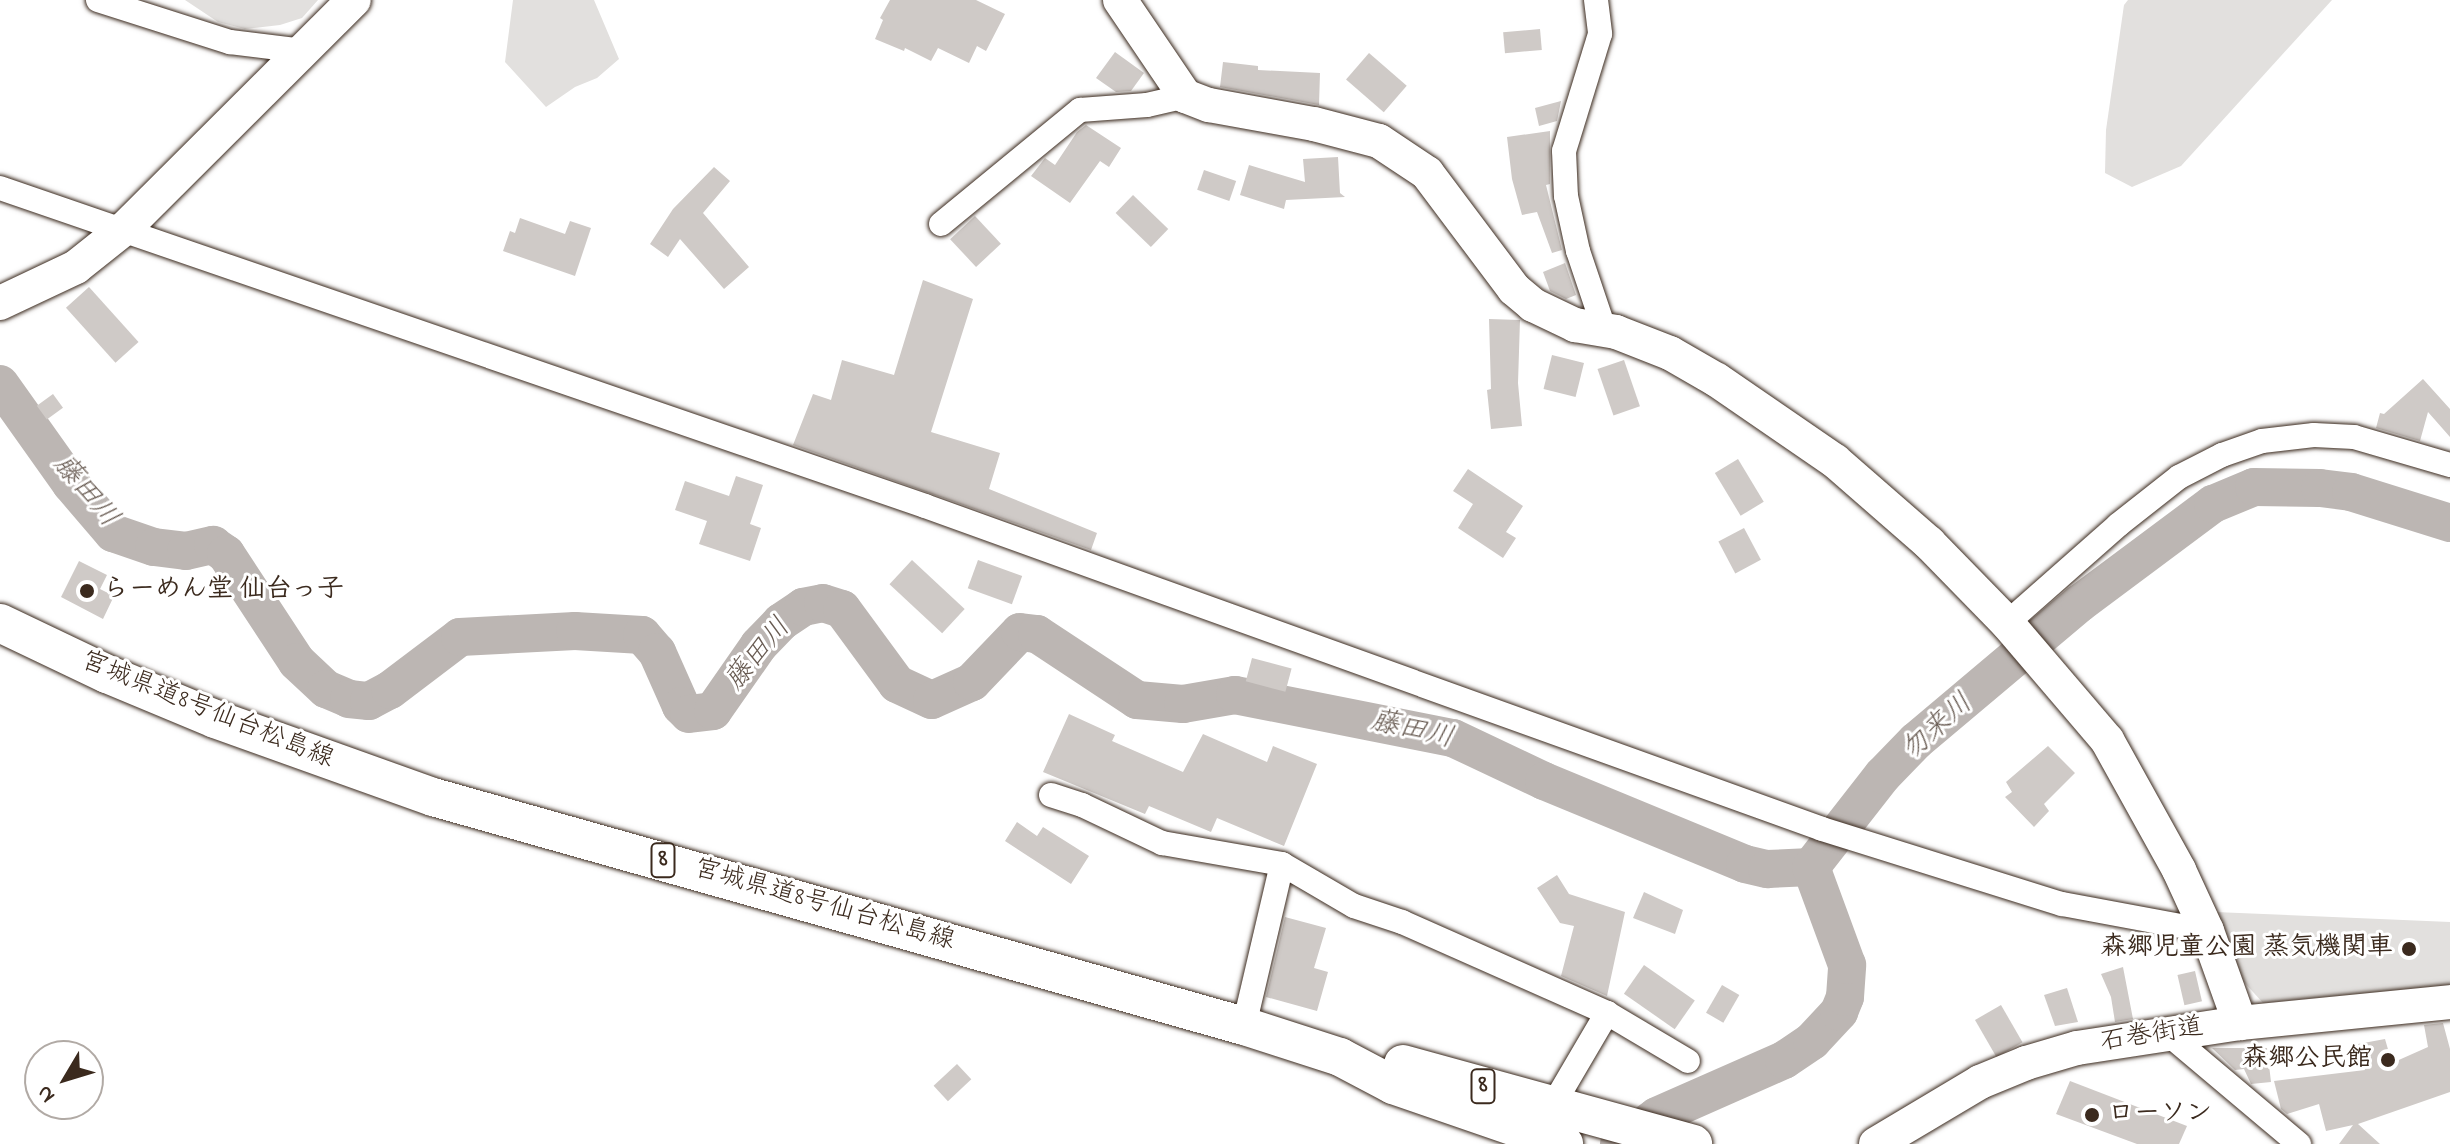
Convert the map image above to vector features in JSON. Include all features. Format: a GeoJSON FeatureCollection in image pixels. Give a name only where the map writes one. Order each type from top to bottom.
{"type":"FeatureCollection","features":[{"type":"Feature","properties":{"kind":"main road","name":"宮城県道8号仙台松島線"},"geometry":{"type":"LineString","coordinates":[[0,623],[107,674],[215,719],[433,797],[1244,1026],[1340,1057],[1393,1085],[1564,1144]]}},
{"type":"Feature","properties":{"kind":"main road","name":"宮城県道8号仙台松島線"},"geometry":{"type":"LineString","coordinates":[[1340,1057],[1400,1063],[1693,1144]]}},
{"type":"Feature","properties":{"kind":"street"},"geometry":{"type":"LineString","coordinates":[[98,0],[230,42],[303,51]]}},
{"type":"Feature","properties":{"kind":"street"},"geometry":{"type":"LineString","coordinates":[[0,303],[76,267],[125,228],[354,0]]}},
{"type":"Feature","properties":{"kind":"street"},"geometry":{"type":"LineString","coordinates":[[1120,0],[1185,96]]}},
{"type":"Feature","properties":{"kind":"street"},"geometry":{"type":"LineString","coordinates":[[1596,0],[1600,34],[1564,151],[1566,196],[1578,251],[1605,331]]}},
{"type":"Feature","properties":{"kind":"street"},"geometry":{"type":"LineString","coordinates":[[941,224],[1080,110],[1147,105],[1185,96],[1209,105],[1314,124],[1379,141],[1427,173],[1514,289],[1533,305],[1575,325],[1605,331],[1670,353],[1717,380],[1835,461],[1929,543],[2007,623],[2107,740],[2134,784],[2207,931],[2240,1023]]}},
{"type":"Feature","properties":{"kind":"street"},"geometry":{"type":"LineString","coordinates":[[0,188],[125,228],[925,506],[1822,829],[2062,904],[2207,931]]}},
{"type":"Feature","properties":{"kind":"street"},"geometry":{"type":"LineString","coordinates":[[2007,623],[2179,477],[2222,455],[2262,441],[2314,435],[2354,437],[2450,465]]}},
{"type":"Feature","properties":{"kind":"street"},"geometry":{"type":"LineString","coordinates":[[1051,795],[1082,805],[1162,843],[1282,864],[1354,906],[1443,939],[1607,1013],[1688,1061]]}},
{"type":"Feature","properties":{"kind":"street"},"geometry":{"type":"LineString","coordinates":[[1244,1026],[1282,864]]}},
{"type":"Feature","properties":{"kind":"street","name":"石巻街道"},"geometry":{"type":"LineString","coordinates":[[1876,1144],[1980,1082],[2026,1063],[2077,1048],[2166,1032],[2450,1002]]}},
{"type":"Feature","properties":{"kind":"street"},"geometry":{"type":"LineString","coordinates":[[1553,1105],[1607,1013]]}},
{"type":"Feature","properties":{"kind":"street"},"geometry":{"type":"LineString","coordinates":[[2166,1032],[2299,1144]]}},
{"type":"Feature","properties":{"kind":"shaded area"},"geometry":{"type":"Polygon","coordinates":[[[185,0],[318,0],[302,18],[280,25],[245,29],[218,22],[185,0]]]}},
{"type":"Feature","properties":{"kind":"shaded area"},"geometry":{"type":"Polygon","coordinates":[[[513,0],[594,0],[619,59],[597,78],[575,87],[546,107],[505,62],[513,0]]]}},
{"type":"Feature","properties":{"kind":"shaded area"},"geometry":{"type":"Polygon","coordinates":[[[2128,0],[2332,0],[2181,166],[2132,187],[2105,173],[2106,130],[2124,5],[2128,0]]]}},
{"type":"Feature","properties":{"kind":"shaded area"},"geometry":{"type":"Polygon","coordinates":[[[2215,912],[2450,922],[2450,985],[2263,1003],[2234,971],[2215,912]]]}},
{"type":"Feature","properties":{"kind":"building"},"geometry":{"type":"Polygon","coordinates":[[[890,0],[976,0],[1005,14],[986,51],[977,46],[969,63],[938,48],[931,61],[905,48],[904,51],[875,39],[883,20],[880,18],[890,0]]]}},
{"type":"Feature","properties":{"kind":"building"},"geometry":{"type":"Polygon","coordinates":[[[1540,29],[1542,50],[1505,53],[1503,32],[1540,29]]]}},
{"type":"Feature","properties":{"kind":"building"},"geometry":{"type":"Polygon","coordinates":[[[1115,52],[1144,73],[1131,91],[1116,92],[1096,78],[1115,52]]]}},
{"type":"Feature","properties":{"kind":"building"},"geometry":{"type":"Polygon","coordinates":[[[1369,53],[1407,86],[1384,112],[1346,79],[1369,53]]]}},
{"type":"Feature","properties":{"kind":"building"},"geometry":{"type":"Polygon","coordinates":[[[1223,62],[1258,66],[1258,70],[1320,73],[1319,105],[1220,87],[1223,62]]]}},
{"type":"Feature","properties":{"kind":"building"},"geometry":{"type":"Polygon","coordinates":[[[1561,101],[1557,121],[1539,126],[1535,108],[1561,101]]]}},
{"type":"Feature","properties":{"kind":"building"},"geometry":{"type":"Polygon","coordinates":[[[1086,125],[1121,148],[1109,167],[1100,161],[1070,203],[1031,176],[1045,158],[1055,165],[1077,132],[1086,125]]]}},
{"type":"Feature","properties":{"kind":"building"},"geometry":{"type":"Polygon","coordinates":[[[1550,131],[1550,184],[1546,185],[1562,250],[1552,253],[1537,212],[1522,215],[1512,179],[1507,137],[1550,131]]]}},
{"type":"Feature","properties":{"kind":"building"},"geometry":{"type":"Polygon","coordinates":[[[1338,157],[1340,193],[1345,197],[1286,200],[1284,209],[1240,195],[1249,165],[1305,182],[1303,159],[1338,157]]]}},
{"type":"Feature","properties":{"kind":"building"},"geometry":{"type":"Polygon","coordinates":[[[714,167],[730,181],[703,213],[749,267],[724,289],[680,239],[668,257],[650,244],[673,209],[714,167]]]}},
{"type":"Feature","properties":{"kind":"building"},"geometry":{"type":"Polygon","coordinates":[[[1204,170],[1236,181],[1229,201],[1197,190],[1204,170]]]}},
{"type":"Feature","properties":{"kind":"building"},"geometry":{"type":"Polygon","coordinates":[[[1133,195],[1168,229],[1151,247],[1116,213],[1133,195]]]}},
{"type":"Feature","properties":{"kind":"building"},"geometry":{"type":"Polygon","coordinates":[[[975,216],[1001,244],[976,267],[950,239],[975,216]]]}},
{"type":"Feature","properties":{"kind":"building"},"geometry":{"type":"Polygon","coordinates":[[[520,218],[565,234],[570,221],[591,228],[575,276],[503,251],[510,231],[515,233],[520,218]]]}},
{"type":"Feature","properties":{"kind":"building"},"geometry":{"type":"Polygon","coordinates":[[[1565,263],[1576,295],[1566,299],[1550,291],[1543,272],[1565,263]]]}},
{"type":"Feature","properties":{"kind":"building"},"geometry":{"type":"Polygon","coordinates":[[[923,280],[973,299],[931,432],[1000,453],[989,489],[1097,533],[1091,550],[793,445],[813,394],[831,400],[842,360],[894,375],[923,280]]]}},
{"type":"Feature","properties":{"kind":"building"},"geometry":{"type":"Polygon","coordinates":[[[89,287],[139,342],[115,363],[66,308],[89,287]]]}},
{"type":"Feature","properties":{"kind":"building"},"geometry":{"type":"Polygon","coordinates":[[[1489,319],[1520,320],[1518,383],[1522,426],[1491,429],[1487,390],[1491,389],[1489,319]]]}},
{"type":"Feature","properties":{"kind":"building"},"geometry":{"type":"Polygon","coordinates":[[[1552,355],[1584,363],[1576,397],[1544,389],[1552,355]]]}},
{"type":"Feature","properties":{"kind":"building"},"geometry":{"type":"Polygon","coordinates":[[[1624,360],[1640,406],[1613,415],[1598,369],[1624,360]]]}},
{"type":"Feature","properties":{"kind":"building"},"geometry":{"type":"Polygon","coordinates":[[[2423,379],[2450,409],[2450,437],[2428,412],[2420,441],[2376,428],[2380,413],[2384,414],[2423,379]]]}},
{"type":"Feature","properties":{"kind":"building"},"geometry":{"type":"Polygon","coordinates":[[[53,394],[63,408],[47,420],[37,406],[53,394]]]}},
{"type":"Feature","properties":{"kind":"building"},"geometry":{"type":"Polygon","coordinates":[[[1738,459],[1764,502],[1741,516],[1715,473],[1738,459]]]}},
{"type":"Feature","properties":{"kind":"building"},"geometry":{"type":"Polygon","coordinates":[[[1468,469],[1523,506],[1506,532],[1516,538],[1503,558],[1458,528],[1473,504],[1453,491],[1468,469]]]}},
{"type":"Feature","properties":{"kind":"building"},"geometry":{"type":"Polygon","coordinates":[[[736,476],[763,485],[750,524],[761,528],[750,561],[699,544],[707,521],[675,510],[685,481],[729,496],[736,476]]]}},
{"type":"Feature","properties":{"kind":"building"},"geometry":{"type":"Polygon","coordinates":[[[1744,528],[1761,560],[1735,573],[1718,542],[1744,528]]]}},
{"type":"Feature","properties":{"kind":"building"},"geometry":{"type":"Polygon","coordinates":[[[912,560],[965,609],[942,633],[889,584],[912,560]]]}},
{"type":"Feature","properties":{"kind":"building"},"geometry":{"type":"Polygon","coordinates":[[[978,560],[1022,576],[1012,604],[968,588],[978,560]]]}},
{"type":"Feature","properties":{"kind":"building"},"geometry":{"type":"Polygon","coordinates":[[[79,561],[107,575],[100,589],[114,596],[103,619],[61,597],[79,561]]]}},
{"type":"Feature","properties":{"kind":"building"},"geometry":{"type":"Polygon","coordinates":[[[1252,658],[1292,669],[1285,692],[1246,681],[1252,658]]]}},
{"type":"Feature","properties":{"kind":"building"},"geometry":{"type":"Polygon","coordinates":[[[1069,714],[1115,735],[1112,741],[1183,772],[1203,734],[1267,762],[1273,746],[1317,764],[1284,846],[1217,818],[1211,832],[1149,806],[1145,814],[1043,772],[1069,714]]]}},
{"type":"Feature","properties":{"kind":"building"},"geometry":{"type":"Polygon","coordinates":[[[2048,746],[2075,773],[2044,804],[2049,811],[2034,827],[2005,797],[2012,792],[2006,782],[2048,746]]]}},
{"type":"Feature","properties":{"kind":"building"},"geometry":{"type":"Polygon","coordinates":[[[1017,822],[1037,836],[1043,827],[1089,856],[1071,884],[1005,841],[1017,822]]]}},
{"type":"Feature","properties":{"kind":"building"},"geometry":{"type":"Polygon","coordinates":[[[1557,875],[1569,894],[1625,912],[1607,996],[1561,976],[1574,926],[1560,923],[1537,888],[1557,875]]]}},
{"type":"Feature","properties":{"kind":"building"},"geometry":{"type":"Polygon","coordinates":[[[1644,892],[1683,910],[1675,934],[1633,918],[1644,892]]]}},
{"type":"Feature","properties":{"kind":"building"},"geometry":{"type":"Polygon","coordinates":[[[1285,917],[1326,928],[1314,968],[1328,972],[1317,1011],[1266,997],[1285,917]]]}},
{"type":"Feature","properties":{"kind":"building"},"geometry":{"type":"Polygon","coordinates":[[[1644,965],[1695,1001],[1675,1029],[1624,994],[1644,965]]]}},
{"type":"Feature","properties":{"kind":"building"},"geometry":{"type":"Polygon","coordinates":[[[2123,967],[2133,1019],[2115,1022],[2111,997],[2101,974],[2123,967]]]}},
{"type":"Feature","properties":{"kind":"building"},"geometry":{"type":"Polygon","coordinates":[[[2195,971],[2202,1001],[2184,1005],[2177,975],[2195,971]]]}},
{"type":"Feature","properties":{"kind":"building"},"geometry":{"type":"Polygon","coordinates":[[[1722,985],[1739,995],[1723,1023],[1706,1013],[1722,985]]]}},
{"type":"Feature","properties":{"kind":"building"},"geometry":{"type":"Polygon","coordinates":[[[2067,988],[2078,1022],[2055,1026],[2044,995],[2067,988]]]}},
{"type":"Feature","properties":{"kind":"building"},"geometry":{"type":"Polygon","coordinates":[[[2001,1005],[2022,1042],[1997,1057],[1975,1020],[2001,1005]]]}},
{"type":"Feature","properties":{"kind":"building"},"geometry":{"type":"Polygon","coordinates":[[[2443,1023],[2450,1049],[2450,1092],[2358,1124],[2380,1144],[2339,1144],[2353,1125],[2326,1131],[2319,1104],[2287,1114],[2281,1109],[2274,1081],[2365,1070],[2358,1044],[2385,1039],[2392,1063],[2428,1047],[2424,1025],[2443,1023]]]}},
{"type":"Feature","properties":{"kind":"building"},"geometry":{"type":"Polygon","coordinates":[[[2212,1048],[2267,1048],[2271,1082],[2251,1084],[2244,1069],[2235,1070],[2212,1048]]]}},
{"type":"Feature","properties":{"kind":"building"},"geometry":{"type":"Polygon","coordinates":[[[957,1064],[971,1079],[948,1101],[934,1086],[957,1064]]]}},
{"type":"Feature","properties":{"kind":"building"},"geometry":{"type":"Polygon","coordinates":[[[2070,1081],[2187,1126],[2179,1144],[2137,1144],[2056,1114],[2070,1081]]]}},
{"type":"Feature","properties":{"kind":"waterway","name":"藤田川"},"geometry":{"type":"LineString","coordinates":[[0,384],[71,484],[113,533],[154,547],[186,551],[213,545],[226,554],[297,662],[326,689],[349,699],[369,701],[390,690],[460,637],[575,631],[642,635],[657,652],[681,706],[689,714],[713,711],[759,645],[781,622],[803,607],[823,603],[842,609],[897,684],[932,700],[972,682],[1020,632],[1037,634],[1137,700],[1183,704],[1235,695],[1453,738],[1544,781],[1745,864],[1767,869],[1811,867]]}},
{"type":"Feature","properties":{"kind":"waterway","name":"勿来川"},"geometry":{"type":"LineString","coordinates":[[1811,867],[1883,775],[1916,741],[2080,603],[2213,504],[2254,487],[2320,488],[2351,492],[2450,523]]}},
{"type":"Feature","properties":{"kind":"waterway","name":"勿来川"},"geometry":{"type":"LineString","coordinates":[[1619,1144],[1657,1116],[1784,1060],[1812,1041],[1839,1012],[1845,997],[1847,965],[1811,867]]}},
{"type":"Feature","properties":{"kind":"place","name":"らーめん堂 仙台っ子"},"geometry":{"type":"Point","coordinates":[87,591]}},
{"type":"Feature","properties":{"kind":"place","name":"森郷児童公園 蒸気機関車"},"geometry":{"type":"Point","coordinates":[2409,949]}},
{"type":"Feature","properties":{"kind":"place","name":"森郷公民館"},"geometry":{"type":"Point","coordinates":[2388,1060]}},
{"type":"Feature","properties":{"kind":"place","name":"ローソン"},"geometry":{"type":"Point","coordinates":[2092,1115]}}]}
